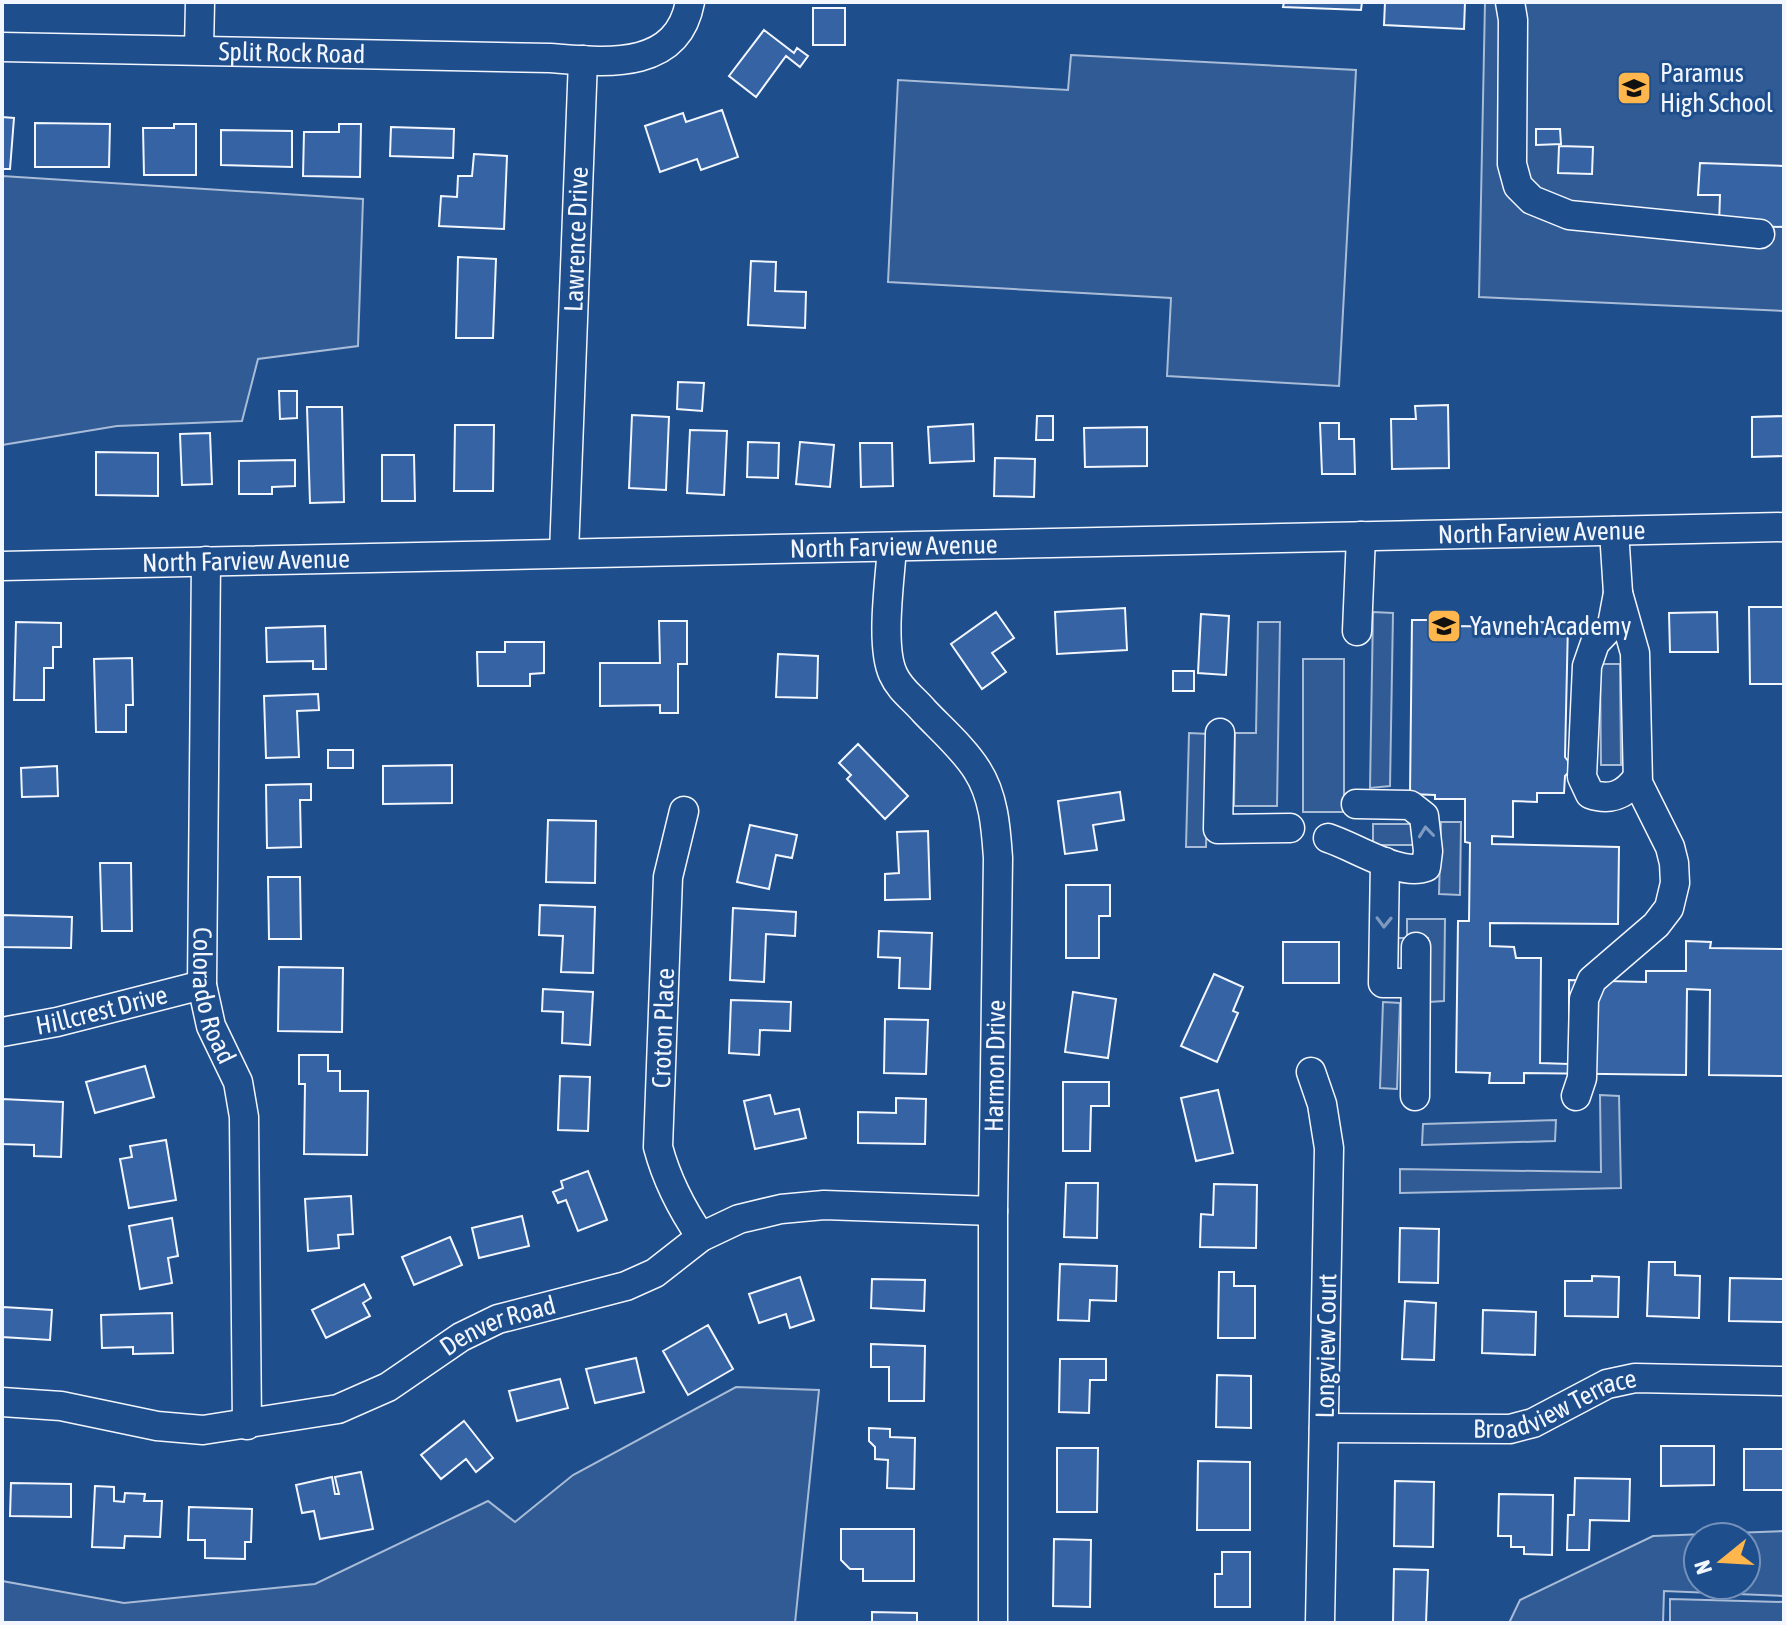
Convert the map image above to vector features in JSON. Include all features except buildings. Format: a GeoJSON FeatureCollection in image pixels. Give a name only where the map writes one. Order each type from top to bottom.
{"type":"FeatureCollection","features":[{"type":"Feature","properties":{"kind":"street"},"geometry":{"type":"LineString","coordinates":[[199,49],[200,2]]}},
{"type":"Feature","properties":{"kind":"street"},"geometry":{"type":"LineString","coordinates":[[583,60],[608,61],[652,54],[670,42],[690,2]]}},
{"type":"Feature","properties":{"kind":"street"},"geometry":{"type":"LineString","coordinates":[[1510,2],[1513,20],[1512,164],[1518,186],[1532,200],[1569,215],[1760,234]]}},
{"type":"Feature","properties":{"kind":"street","name":"Split Rock Road"},"geometry":{"type":"LineString","coordinates":[[2,47],[199,49],[583,60]]}},
{"type":"Feature","properties":{"kind":"street","name":"Lawrence Drive"},"geometry":{"type":"LineString","coordinates":[[564,553],[583,60]]}},
{"type":"Feature","properties":{"kind":"street","name":"North Farview Avenue"},"geometry":{"type":"LineString","coordinates":[[2,566],[1784,527]]}},
{"type":"Feature","properties":{"kind":"street"},"geometry":{"type":"LineString","coordinates":[[1576,1096],[1582,1078],[1584,999],[1592,980],[1656,925],[1669,908],[1675,883],[1670,847],[1637,778],[1635,653],[1618,593],[1614,531]]}},
{"type":"Feature","properties":{"kind":"street"},"geometry":{"type":"LineString","coordinates":[[1357,631],[1361,536]]}},
{"type":"Feature","properties":{"kind":"street","name":"Harmon Drive"},"geometry":{"type":"LineString","coordinates":[[892,547],[887,645],[891,671],[902,691],[921,707],[977,770],[989,798],[996,829],[993,1623]]}},
{"type":"Feature","properties":{"kind":"street","name":"Colorado Road"},"geometry":{"type":"LineString","coordinates":[[206,561],[202,985],[211,1026],[238,1082],[244,1117],[247,1425]]}},
{"type":"Feature","properties":{"kind":"street"},"geometry":{"type":"LineString","coordinates":[[1618,593],[1612,625],[1595,643],[1587,666],[1582,777],[1590,794],[1604,799],[1629,789],[1637,778]]}},
{"type":"Feature","properties":{"kind":"street"},"geometry":{"type":"LineString","coordinates":[[1220,733],[1218,829],[1290,828]]}},
{"type":"Feature","properties":{"kind":"street"},"geometry":{"type":"LineString","coordinates":[[1328,838],[1402,870],[1426,867],[1428,851],[1424,816],[1410,805],[1356,804]]}},
{"type":"Feature","properties":{"kind":"street","name":"Croton Place"},"geometry":{"type":"LineString","coordinates":[[684,811],[668,877],[658,1147],[665,1175],[701,1237]]}},
{"type":"Feature","properties":{"kind":"street"},"geometry":{"type":"LineString","coordinates":[[1385,862],[1383,983],[1415,983]]}},
{"type":"Feature","properties":{"kind":"street"},"geometry":{"type":"LineString","coordinates":[[1415,1096],[1416,947]]}},
{"type":"Feature","properties":{"kind":"street","name":"Hillcrest Drive"},"geometry":{"type":"LineString","coordinates":[[2,1032],[57,1022],[202,985]]}},
{"type":"Feature","properties":{"kind":"street","name":"Longview Court"},"geometry":{"type":"LineString","coordinates":[[1311,1072],[1322,1104],[1329,1148],[1320,1623]]}},
{"type":"Feature","properties":{"kind":"street","name":"Denver Road"},"geometry":{"type":"LineString","coordinates":[[2,1402],[61,1406],[157,1426],[203,1430],[338,1409],[369,1398],[461,1337],[498,1319],[626,1286],[655,1273],[701,1237],[739,1219],[781,1209],[824,1205],[993,1211]]}},
{"type":"Feature","properties":{"kind":"street","name":"Broadview Terrace"},"geometry":{"type":"LineString","coordinates":[[1324,1428],[1510,1429],[1533,1423],[1607,1384],[1635,1378],[1784,1381]]}},
{"type":"Feature","properties":{"kind":"shaded area","name":"Paramus High School"},"geometry":{"type":"Polygon","coordinates":[[[1485,2],[1784,2],[1784,311],[1479,297],[1485,2]]]}},
{"type":"Feature","properties":{"kind":"shaded area"},"geometry":{"type":"Polygon","coordinates":[[[1071,55],[1356,70],[1339,386],[1167,376],[1171,298],[888,282],[898,80],[1068,90],[1071,55]]]}},
{"type":"Feature","properties":{"kind":"shaded area"},"geometry":{"type":"Polygon","coordinates":[[[2,176],[363,199],[358,346],[258,359],[242,421],[117,426],[2,445],[2,176]]]}},
{"type":"Feature","properties":{"kind":"shaded area"},"geometry":{"type":"Polygon","coordinates":[[[1373,612],[1393,613],[1390,786],[1370,788],[1373,612]]]}},
{"type":"Feature","properties":{"kind":"shaded area"},"geometry":{"type":"Polygon","coordinates":[[[1258,622],[1280,622],[1277,806],[1234,806],[1235,733],[1256,733],[1258,622]]]}},
{"type":"Feature","properties":{"kind":"shaded area"},"geometry":{"type":"Polygon","coordinates":[[[1303,659],[1344,659],[1344,812],[1303,812],[1303,659]]]}},
{"type":"Feature","properties":{"kind":"shaded area"},"geometry":{"type":"Polygon","coordinates":[[[1600,664],[1620,664],[1621,765],[1601,765],[1600,664]]]}},
{"type":"Feature","properties":{"kind":"shaded area"},"geometry":{"type":"Polygon","coordinates":[[[1189,733],[1209,734],[1206,847],[1186,847],[1189,733]]]}},
{"type":"Feature","properties":{"kind":"shaded area"},"geometry":{"type":"Polygon","coordinates":[[[1441,822],[1461,822],[1460,895],[1439,894],[1441,822]]]}},
{"type":"Feature","properties":{"kind":"shaded area"},"geometry":{"type":"Polygon","coordinates":[[[1373,824],[1413,824],[1413,845],[1373,845],[1373,824]]]}},
{"type":"Feature","properties":{"kind":"shaded area"},"geometry":{"type":"Polygon","coordinates":[[[1407,919],[1445,919],[1444,1001],[1429,1002],[1428,938],[1409,939],[1408,972],[1390,972],[1390,938],[1407,938],[1407,919]]]}},
{"type":"Feature","properties":{"kind":"shaded area"},"geometry":{"type":"Polygon","coordinates":[[[1383,1002],[1400,1003],[1397,1089],[1380,1088],[1383,1002]]]}},
{"type":"Feature","properties":{"kind":"shaded area"},"geometry":{"type":"Polygon","coordinates":[[[1600,1095],[1619,1096],[1621,1188],[1400,1193],[1400,1169],[1601,1172],[1600,1095]]]}},
{"type":"Feature","properties":{"kind":"shaded area"},"geometry":{"type":"Polygon","coordinates":[[[1556,1120],[1555,1141],[1422,1145],[1423,1124],[1556,1120]]]}},
{"type":"Feature","properties":{"kind":"shaded area"},"geometry":{"type":"Polygon","coordinates":[[[736,1387],[819,1390],[795,1623],[2,1623],[2,1581],[124,1603],[315,1584],[488,1501],[515,1522],[573,1475],[736,1387]]]}},
{"type":"Feature","properties":{"kind":"shaded area"},"geometry":{"type":"Polygon","coordinates":[[[1784,1531],[1784,1596],[1762,1595],[1762,1532],[1784,1531]]]}},
{"type":"Feature","properties":{"kind":"shaded area"},"geometry":{"type":"Polygon","coordinates":[[[1682,1535],[1682,1592],[1664,1591],[1663,1623],[1509,1623],[1520,1600],[1653,1536],[1682,1535]]]}},
{"type":"Feature","properties":{"kind":"shaded area"},"geometry":{"type":"Polygon","coordinates":[[[1670,1599],[1784,1602],[1784,1623],[1670,1623],[1670,1599]]]}},
{"type":"Feature","properties":{"kind":"place","name":"Paramus High School"},"geometry":{"type":"Point","coordinates":[1634,88]}},
{"type":"Feature","properties":{"kind":"place","name":"Yavneh Academy"},"geometry":{"type":"Point","coordinates":[1444,626]}}]}
